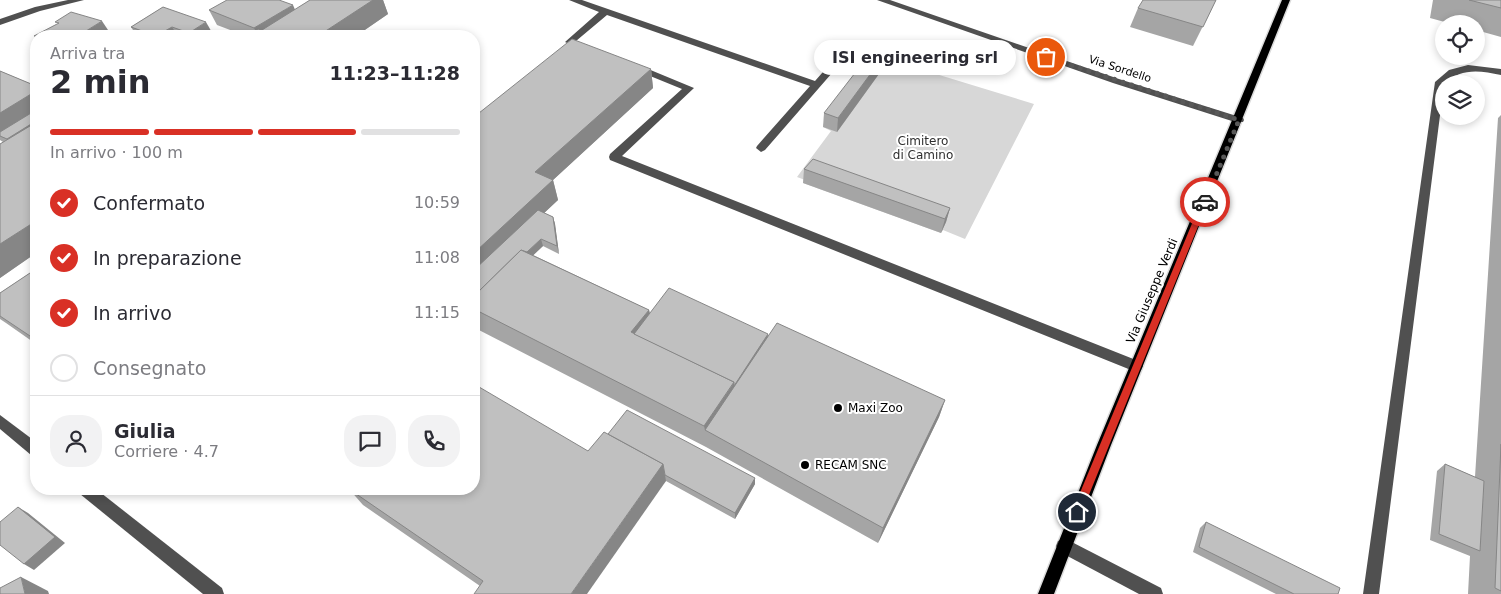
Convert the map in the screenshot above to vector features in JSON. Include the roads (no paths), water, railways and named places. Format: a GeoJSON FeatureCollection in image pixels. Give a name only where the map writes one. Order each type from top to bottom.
{"type":"FeatureCollection","features":[{"type":"Feature","properties":{"kind":"main road","name":"Via Giuseppe Verdi"},"geometry":{"type":"LineString","coordinates":[[1046,594],[1136,366],[1239,120],[1286,0]]}},
{"type":"Feature","properties":{"kind":"street"},"geometry":{"type":"LineString","coordinates":[[0,22],[38,9],[80,0]]}},
{"type":"Feature","properties":{"kind":"street"},"geometry":{"type":"LineString","coordinates":[[574,0],[816,85]]}},
{"type":"Feature","properties":{"kind":"street","name":"Via Sordello"},"geometry":{"type":"LineString","coordinates":[[881,0],[1116,81],[1239,120]]}},
{"type":"Feature","properties":{"kind":"street"},"geometry":{"type":"LineString","coordinates":[[597,52],[570,42],[605,12]]}},
{"type":"Feature","properties":{"kind":"street"},"geometry":{"type":"LineString","coordinates":[[761,148],[847,50]]}},
{"type":"Feature","properties":{"kind":"street"},"geometry":{"type":"LineString","coordinates":[[625,63],[689,88],[614,157],[1136,366]]}},
{"type":"Feature","properties":{"kind":"street"},"geometry":{"type":"LineString","coordinates":[[1372,594],[1440,82],[1446,74],[1457,70],[1473,68],[1501,72]]}},
{"type":"Feature","properties":{"kind":"street"},"geometry":{"type":"LineString","coordinates":[[0,421],[30,445]]}},
{"type":"Feature","properties":{"kind":"street"},"geometry":{"type":"LineString","coordinates":[[92,495],[216,594]]}},
{"type":"Feature","properties":{"kind":"street"},"geometry":{"type":"LineString","coordinates":[[1064,546],[1155,594]]}},
{"type":"Feature","properties":{"kind":"place","name":"ISI engineering srl"},"geometry":{"type":"Point","coordinates":[1046,57]}},
{"type":"Feature","properties":{"kind":"place","name":"Maxi Zoo"},"geometry":{"type":"Point","coordinates":[838,408]}},
{"type":"Feature","properties":{"kind":"place","name":"RECAM SNC"},"geometry":{"type":"Point","coordinates":[805,465]}},
{"type":"Feature","properties":{"kind":"park label","name":"Cimitero di Camino"},"geometry":{"type":"Point","coordinates":[923,148]}}]}
